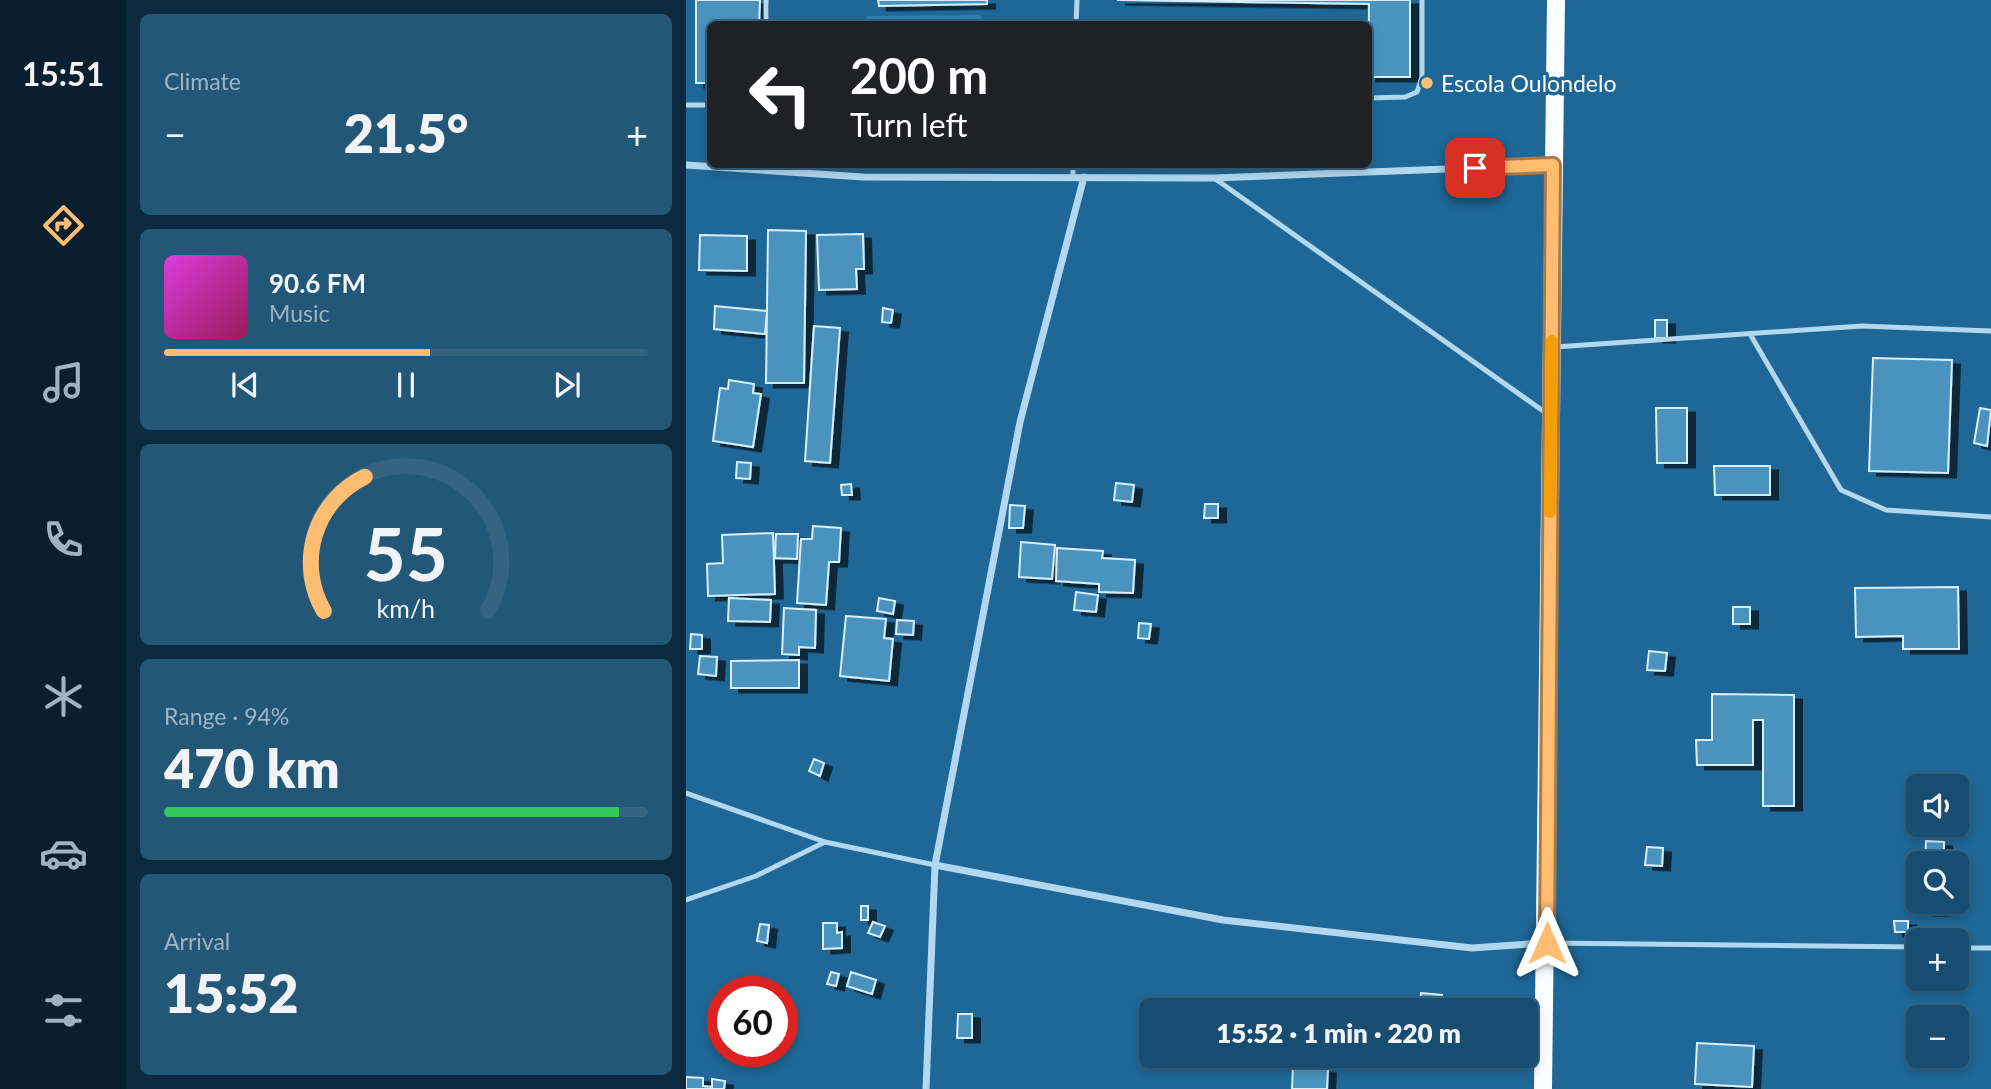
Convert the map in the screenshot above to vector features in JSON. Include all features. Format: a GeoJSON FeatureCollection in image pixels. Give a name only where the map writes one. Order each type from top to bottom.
{"type":"FeatureCollection","features":[{"type":"Feature","properties":{"kind":"main road"},"geometry":{"type":"LineString","coordinates":[[1543,1089],[1547,943],[1556,0]]}},
{"type":"Feature","properties":{"kind":"street"},"geometry":{"type":"LineString","coordinates":[[686,165],[707,166]]}},
{"type":"Feature","properties":{"kind":"street"},"geometry":{"type":"LineString","coordinates":[[730,168],[863,177],[1214,178],[1553,165]]}},
{"type":"Feature","properties":{"kind":"street"},"geometry":{"type":"LineString","coordinates":[[926,1089],[935,865],[1020,422],[1084,177]]}},
{"type":"Feature","properties":{"kind":"street"},"geometry":{"type":"LineString","coordinates":[[935,865],[1237,921],[1472,948],[1547,943]]}},
{"type":"Feature","properties":{"kind":"lane"},"geometry":{"type":"LineString","coordinates":[[766,0],[766,21]]}},
{"type":"Feature","properties":{"kind":"lane"},"geometry":{"type":"LineString","coordinates":[[1076,21],[1077,0]]}},
{"type":"Feature","properties":{"kind":"lane"},"geometry":{"type":"LineString","coordinates":[[1372,98],[1405,97],[1417,92],[1422,77],[1422,0]]}},
{"type":"Feature","properties":{"kind":"lane"},"geometry":{"type":"LineString","coordinates":[[686,105],[707,105]]}},
{"type":"Feature","properties":{"kind":"lane"},"geometry":{"type":"LineString","coordinates":[[1073,168],[1073,177]]}},
{"type":"Feature","properties":{"kind":"lane"},"geometry":{"type":"LineString","coordinates":[[1214,178],[1551,416]]}},
{"type":"Feature","properties":{"kind":"lane"},"geometry":{"type":"LineString","coordinates":[[1552,348],[1862,326],[1991,331]]}},
{"type":"Feature","properties":{"kind":"lane"},"geometry":{"type":"LineString","coordinates":[[1750,334],[1842,491],[1886,510],[1991,517]]}},
{"type":"Feature","properties":{"kind":"lane"},"geometry":{"type":"LineString","coordinates":[[686,793],[825,842],[935,865]]}},
{"type":"Feature","properties":{"kind":"lane"},"geometry":{"type":"LineString","coordinates":[[686,900],[756,876],[825,842]]}},
{"type":"Feature","properties":{"kind":"lane"},"geometry":{"type":"LineString","coordinates":[[1547,943],[1906,947]]}},
{"type":"Feature","properties":{"kind":"lane"},"geometry":{"type":"LineString","coordinates":[[1969,948],[1991,948]]}},
{"type":"Feature","properties":{"kind":"shaded area"},"geometry":{"type":"Polygon","coordinates":[[[981,15],[981,21],[867,21],[867,16],[981,15]]]}},
{"type":"Feature","properties":{"kind":"building"},"geometry":{"type":"Polygon","coordinates":[[[696,0],[760,0],[759,21],[707,21],[707,83],[696,83],[696,0]]]}},
{"type":"Feature","properties":{"kind":"building"},"geometry":{"type":"Polygon","coordinates":[[[878,0],[987,0],[987,4],[879,6],[878,0]]]}},
{"type":"Feature","properties":{"kind":"building"},"geometry":{"type":"Polygon","coordinates":[[[1117,0],[1410,0],[1410,77],[1372,77],[1372,21],[1369,21],[1369,4],[1117,0]]]}},
{"type":"Feature","properties":{"kind":"building"},"geometry":{"type":"Polygon","coordinates":[[[768,230],[806,231],[804,383],[766,383],[768,230]]]}},
{"type":"Feature","properties":{"kind":"building"},"geometry":{"type":"Polygon","coordinates":[[[863,234],[864,269],[856,269],[857,289],[819,290],[817,235],[863,234]]]}},
{"type":"Feature","properties":{"kind":"building"},"geometry":{"type":"Polygon","coordinates":[[[700,235],[747,236],[747,271],[699,270],[700,235]]]}},
{"type":"Feature","properties":{"kind":"building"},"geometry":{"type":"Polygon","coordinates":[[[715,306],[767,311],[765,334],[714,329],[715,306]]]}},
{"type":"Feature","properties":{"kind":"building"},"geometry":{"type":"Polygon","coordinates":[[[883,308],[893,310],[891,323],[882,322],[883,308]]]}},
{"type":"Feature","properties":{"kind":"building"},"geometry":{"type":"Polygon","coordinates":[[[1655,320],[1667,320],[1667,338],[1655,338],[1655,320]]]}},
{"type":"Feature","properties":{"kind":"building"},"geometry":{"type":"Polygon","coordinates":[[[814,326],[840,328],[830,463],[805,461],[814,326]]]}},
{"type":"Feature","properties":{"kind":"building"},"geometry":{"type":"Polygon","coordinates":[[[1873,358],[1952,360],[1948,473],[1869,471],[1873,358]]]}},
{"type":"Feature","properties":{"kind":"building"},"geometry":{"type":"Polygon","coordinates":[[[729,380],[754,384],[753,393],[761,394],[753,447],[713,441],[720,388],[728,389],[729,380]]]}},
{"type":"Feature","properties":{"kind":"building"},"geometry":{"type":"Polygon","coordinates":[[[1656,408],[1687,408],[1687,463],[1657,463],[1656,408]]]}},
{"type":"Feature","properties":{"kind":"building"},"geometry":{"type":"Polygon","coordinates":[[[1980,408],[1991,410],[1987,446],[1974,443],[1980,408]]]}},
{"type":"Feature","properties":{"kind":"building"},"geometry":{"type":"Polygon","coordinates":[[[737,462],[751,463],[750,479],[736,478],[737,462]]]}},
{"type":"Feature","properties":{"kind":"building"},"geometry":{"type":"Polygon","coordinates":[[[1714,466],[1770,466],[1770,495],[1715,495],[1714,466]]]}},
{"type":"Feature","properties":{"kind":"building"},"geometry":{"type":"Polygon","coordinates":[[[1116,483],[1134,485],[1132,502],[1114,500],[1116,483]]]}},
{"type":"Feature","properties":{"kind":"building"},"geometry":{"type":"Polygon","coordinates":[[[851,484],[852,495],[842,495],[841,485],[851,484]]]}},
{"type":"Feature","properties":{"kind":"building"},"geometry":{"type":"Polygon","coordinates":[[[1205,504],[1218,504],[1218,518],[1204,518],[1205,504]]]}},
{"type":"Feature","properties":{"kind":"building"},"geometry":{"type":"Polygon","coordinates":[[[1010,505],[1025,506],[1023,528],[1009,528],[1010,505]]]}},
{"type":"Feature","properties":{"kind":"building"},"geometry":{"type":"Polygon","coordinates":[[[813,526],[841,528],[839,562],[829,562],[826,605],[797,603],[801,539],[812,539],[813,526]]]}},
{"type":"Feature","properties":{"kind":"building"},"geometry":{"type":"Polygon","coordinates":[[[773,533],[775,594],[708,596],[707,564],[723,563],[722,535],[773,533]]]}},
{"type":"Feature","properties":{"kind":"building"},"geometry":{"type":"Polygon","coordinates":[[[776,534],[798,534],[797,559],[775,558],[776,534]]]}},
{"type":"Feature","properties":{"kind":"building"},"geometry":{"type":"Polygon","coordinates":[[[1021,542],[1055,545],[1052,579],[1019,577],[1021,542]]]}},
{"type":"Feature","properties":{"kind":"building"},"geometry":{"type":"Polygon","coordinates":[[[1057,548],[1103,551],[1102,558],[1135,560],[1133,593],[1099,592],[1099,584],[1056,581],[1057,548]]]}},
{"type":"Feature","properties":{"kind":"building"},"geometry":{"type":"Polygon","coordinates":[[[1958,587],[1959,649],[1903,649],[1903,636],[1856,637],[1855,588],[1958,587]]]}},
{"type":"Feature","properties":{"kind":"building"},"geometry":{"type":"Polygon","coordinates":[[[1076,592],[1098,595],[1096,612],[1074,610],[1076,592]]]}},
{"type":"Feature","properties":{"kind":"building"},"geometry":{"type":"Polygon","coordinates":[[[729,598],[771,600],[770,622],[728,621],[729,598]]]}},
{"type":"Feature","properties":{"kind":"building"},"geometry":{"type":"Polygon","coordinates":[[[879,598],[895,601],[893,614],[877,611],[879,598]]]}},
{"type":"Feature","properties":{"kind":"building"},"geometry":{"type":"Polygon","coordinates":[[[1733,607],[1750,607],[1750,624],[1733,624],[1733,607]]]}},
{"type":"Feature","properties":{"kind":"building"},"geometry":{"type":"Polygon","coordinates":[[[784,608],[816,610],[815,648],[799,647],[799,655],[782,654],[784,608]]]}},
{"type":"Feature","properties":{"kind":"building"},"geometry":{"type":"Polygon","coordinates":[[[846,616],[886,619],[884,638],[893,639],[889,681],[840,676],[846,616]]]}},
{"type":"Feature","properties":{"kind":"building"},"geometry":{"type":"Polygon","coordinates":[[[897,620],[914,621],[913,635],[896,634],[897,620]]]}},
{"type":"Feature","properties":{"kind":"building"},"geometry":{"type":"Polygon","coordinates":[[[1139,623],[1151,624],[1149,639],[1138,638],[1139,623]]]}},
{"type":"Feature","properties":{"kind":"building"},"geometry":{"type":"Polygon","coordinates":[[[691,634],[702,635],[702,649],[690,649],[691,634]]]}},
{"type":"Feature","properties":{"kind":"building"},"geometry":{"type":"Polygon","coordinates":[[[1649,651],[1667,653],[1665,671],[1647,670],[1649,651]]]}},
{"type":"Feature","properties":{"kind":"building"},"geometry":{"type":"Polygon","coordinates":[[[700,656],[717,657],[716,676],[698,674],[700,656]]]}},
{"type":"Feature","properties":{"kind":"building"},"geometry":{"type":"Polygon","coordinates":[[[799,660],[799,688],[731,688],[731,661],[799,660]]]}},
{"type":"Feature","properties":{"kind":"building"},"geometry":{"type":"Polygon","coordinates":[[[1712,694],[1794,695],[1794,806],[1763,806],[1763,720],[1753,720],[1753,765],[1697,765],[1696,740],[1712,740],[1712,694]]]}},
{"type":"Feature","properties":{"kind":"building"},"geometry":{"type":"Polygon","coordinates":[[[814,759],[824,763],[820,776],[809,771],[814,759]]]}},
{"type":"Feature","properties":{"kind":"building"},"geometry":{"type":"Polygon","coordinates":[[[1926,841],[1944,842],[1944,851],[1926,851],[1926,841]]]}},
{"type":"Feature","properties":{"kind":"building"},"geometry":{"type":"Polygon","coordinates":[[[1647,847],[1663,848],[1662,866],[1645,865],[1647,847]]]}},
{"type":"Feature","properties":{"kind":"building"},"geometry":{"type":"Polygon","coordinates":[[[861,906],[868,906],[868,920],[861,920],[861,906]]]}},
{"type":"Feature","properties":{"kind":"building"},"geometry":{"type":"Polygon","coordinates":[[[1894,921],[1908,921],[1906,932],[1895,932],[1894,921]]]}},
{"type":"Feature","properties":{"kind":"building"},"geometry":{"type":"Polygon","coordinates":[[[873,922],[885,926],[880,937],[868,933],[873,922]]]}},
{"type":"Feature","properties":{"kind":"building"},"geometry":{"type":"Polygon","coordinates":[[[823,923],[837,923],[837,933],[842,932],[842,948],[823,949],[823,923]]]}},
{"type":"Feature","properties":{"kind":"building"},"geometry":{"type":"Polygon","coordinates":[[[760,924],[769,925],[767,943],[757,941],[760,924]]]}},
{"type":"Feature","properties":{"kind":"building"},"geometry":{"type":"Polygon","coordinates":[[[831,972],[839,974],[836,986],[827,984],[831,972]]]}},
{"type":"Feature","properties":{"kind":"building"},"geometry":{"type":"Polygon","coordinates":[[[851,972],[876,980],[872,994],[847,986],[851,972]]]}},
{"type":"Feature","properties":{"kind":"building"},"geometry":{"type":"Polygon","coordinates":[[[1421,993],[1442,995],[1442,998],[1420,998],[1421,993]]]}},
{"type":"Feature","properties":{"kind":"building"},"geometry":{"type":"Polygon","coordinates":[[[958,1014],[972,1014],[972,1038],[957,1038],[958,1014]]]}},
{"type":"Feature","properties":{"kind":"building"},"geometry":{"type":"Polygon","coordinates":[[[1697,1043],[1754,1046],[1752,1087],[1695,1084],[1697,1043]]]}},
{"type":"Feature","properties":{"kind":"building"},"geometry":{"type":"Polygon","coordinates":[[[1293,1068],[1328,1069],[1327,1089],[1292,1089],[1293,1068]]]}},
{"type":"Feature","properties":{"kind":"building"},"geometry":{"type":"Polygon","coordinates":[[[686,1077],[703,1078],[703,1086],[712,1087],[712,1079],[725,1081],[724,1089],[686,1089],[686,1077]]]}},
{"type":"Feature","properties":{"kind":"slow traffic"},"geometry":{"type":"LineString","coordinates":[[1550,512],[1552,341]]}},
{"type":"Feature","properties":{"kind":"place","name":"Escola Oulondelo"},"geometry":{"type":"Point","coordinates":[1427,83]}},
{"type":"Feature","properties":{"kind":"route"},"geometry":{"type":"LineString","coordinates":[[1475,168],[1553,165],[1547,943]]}}]}
